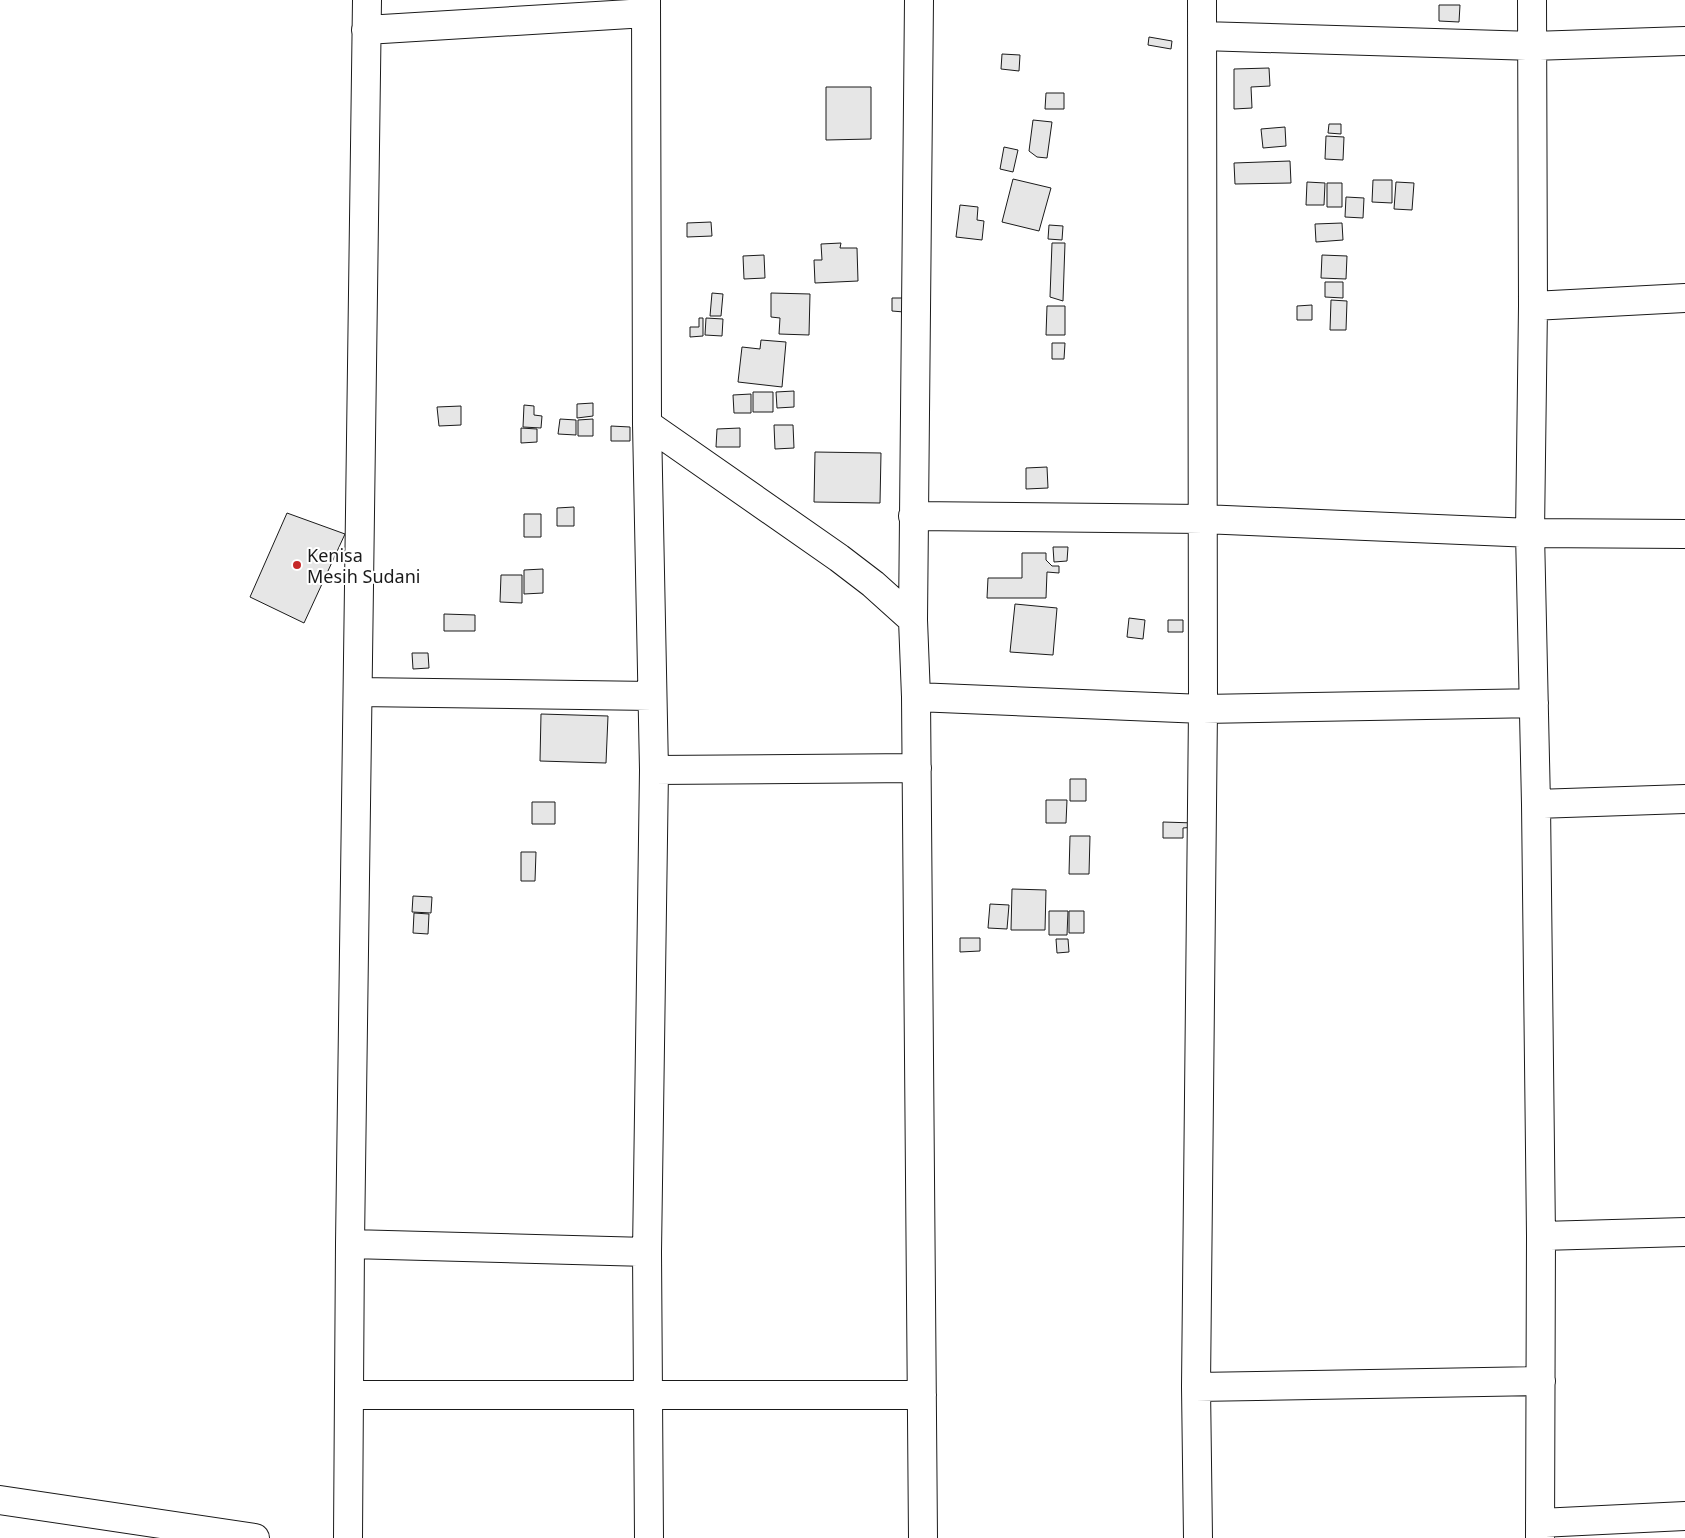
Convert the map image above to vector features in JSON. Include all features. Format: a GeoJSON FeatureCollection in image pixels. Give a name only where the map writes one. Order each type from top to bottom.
{"type":"FeatureCollection","features":[{"type":"Feature","properties":{"kind":"street"},"geometry":{"type":"LineString","coordinates":[[348,1538],[350,1244],[367,0]]}},
{"type":"Feature","properties":{"kind":"street"},"geometry":{"type":"LineString","coordinates":[[919,0],[913,620],[916,697],[923,1538]]}},
{"type":"Feature","properties":{"kind":"street"},"geometry":{"type":"LineString","coordinates":[[1198,1538],[1196,1387],[1203,709],[1202,0]]}},
{"type":"Feature","properties":{"kind":"street"},"geometry":{"type":"LineString","coordinates":[[1532,0],[1533,306],[1530,533],[1536,804],[1541,1236],[1540,1530],[1685,1516]]}},
{"type":"Feature","properties":{"kind":"street"},"geometry":{"type":"LineString","coordinates":[[366,30],[646,7],[647,424],[654,770],[648,1252],[650,1538]]}},
{"type":"Feature","properties":{"kind":"street"},"geometry":{"type":"LineString","coordinates":[[1202,36],[1532,46],[1685,41]]}},
{"type":"Feature","properties":{"kind":"street"},"geometry":{"type":"LineString","coordinates":[[1533,306],[1685,298]]}},
{"type":"Feature","properties":{"kind":"street"},"geometry":{"type":"LineString","coordinates":[[647,424],[839,558],[873,584],[913,620]]}},
{"type":"Feature","properties":{"kind":"street"},"geometry":{"type":"LineString","coordinates":[[913,516],[1203,520],[1530,533],[1685,534]]}},
{"type":"Feature","properties":{"kind":"street"},"geometry":{"type":"LineString","coordinates":[[358,692],[652,696]]}},
{"type":"Feature","properties":{"kind":"street"},"geometry":{"type":"LineString","coordinates":[[916,697],[1203,709],[1534,703]]}},
{"type":"Feature","properties":{"kind":"street"},"geometry":{"type":"LineString","coordinates":[[654,770],[916,768]]}},
{"type":"Feature","properties":{"kind":"street"},"geometry":{"type":"LineString","coordinates":[[1536,804],[1685,799]]}},
{"type":"Feature","properties":{"kind":"street"},"geometry":{"type":"LineString","coordinates":[[1541,1236],[1685,1232]]}},
{"type":"Feature","properties":{"kind":"street"},"geometry":{"type":"LineString","coordinates":[[350,1244],[648,1252]]}},
{"type":"Feature","properties":{"kind":"street"},"geometry":{"type":"LineString","coordinates":[[1196,1387],[1540,1381]]}},
{"type":"Feature","properties":{"kind":"street"},"geometry":{"type":"LineString","coordinates":[[350,1395],[649,1396],[922,1394]]}},
{"type":"Feature","properties":{"kind":"street"},"geometry":{"type":"LineString","coordinates":[[0,1500],[256,1538]]}},
{"type":"Feature","properties":{"kind":"building"},"geometry":{"type":"Polygon","coordinates":[[[1439,5],[1460,5],[1459,22],[1439,21],[1439,5]]]}},
{"type":"Feature","properties":{"kind":"building"},"geometry":{"type":"Polygon","coordinates":[[[1149,37],[1172,41],[1171,49],[1148,45],[1149,37]]]}},
{"type":"Feature","properties":{"kind":"building"},"geometry":{"type":"Polygon","coordinates":[[[1002,54],[1020,55],[1019,71],[1001,69],[1002,54]]]}},
{"type":"Feature","properties":{"kind":"building"},"geometry":{"type":"Polygon","coordinates":[[[1269,68],[1270,86],[1251,87],[1252,108],[1234,109],[1234,69],[1269,68]]]}},
{"type":"Feature","properties":{"kind":"building"},"geometry":{"type":"Polygon","coordinates":[[[826,87],[871,87],[871,139],[826,140],[826,87]]]}},
{"type":"Feature","properties":{"kind":"building"},"geometry":{"type":"Polygon","coordinates":[[[1046,93],[1064,93],[1064,109],[1045,109],[1046,93]]]}},
{"type":"Feature","properties":{"kind":"building"},"geometry":{"type":"Polygon","coordinates":[[[1033,120],[1052,122],[1047,158],[1037,157],[1029,151],[1033,120]]]}},
{"type":"Feature","properties":{"kind":"building"},"geometry":{"type":"Polygon","coordinates":[[[1329,124],[1341,124],[1341,134],[1328,133],[1329,124]]]}},
{"type":"Feature","properties":{"kind":"building"},"geometry":{"type":"Polygon","coordinates":[[[1285,127],[1286,146],[1263,148],[1261,129],[1285,127]]]}},
{"type":"Feature","properties":{"kind":"building"},"geometry":{"type":"Polygon","coordinates":[[[1326,136],[1344,137],[1343,160],[1325,159],[1326,136]]]}},
{"type":"Feature","properties":{"kind":"building"},"geometry":{"type":"Polygon","coordinates":[[[1004,147],[1018,150],[1013,172],[1000,169],[1004,147]]]}},
{"type":"Feature","properties":{"kind":"building"},"geometry":{"type":"Polygon","coordinates":[[[1290,161],[1291,183],[1235,184],[1234,163],[1290,161]]]}},
{"type":"Feature","properties":{"kind":"building"},"geometry":{"type":"Polygon","coordinates":[[[1013,179],[1051,188],[1039,231],[1002,222],[1013,179]]]}},
{"type":"Feature","properties":{"kind":"building"},"geometry":{"type":"Polygon","coordinates":[[[1373,180],[1392,180],[1392,203],[1372,202],[1373,180]]]}},
{"type":"Feature","properties":{"kind":"building"},"geometry":{"type":"Polygon","coordinates":[[[1307,182],[1325,183],[1324,205],[1306,205],[1307,182]]]}},
{"type":"Feature","properties":{"kind":"building"},"geometry":{"type":"Polygon","coordinates":[[[1396,182],[1414,183],[1412,210],[1394,209],[1396,182]]]}},
{"type":"Feature","properties":{"kind":"building"},"geometry":{"type":"Polygon","coordinates":[[[1327,183],[1342,183],[1342,207],[1327,207],[1327,183]]]}},
{"type":"Feature","properties":{"kind":"building"},"geometry":{"type":"Polygon","coordinates":[[[1346,197],[1364,198],[1363,218],[1345,217],[1346,197]]]}},
{"type":"Feature","properties":{"kind":"building"},"geometry":{"type":"Polygon","coordinates":[[[960,205],[978,207],[977,220],[984,221],[982,240],[956,237],[960,205]]]}},
{"type":"Feature","properties":{"kind":"building"},"geometry":{"type":"Polygon","coordinates":[[[711,222],[712,236],[687,237],[687,223],[711,222]]]}},
{"type":"Feature","properties":{"kind":"building"},"geometry":{"type":"Polygon","coordinates":[[[1342,223],[1343,240],[1316,242],[1315,224],[1342,223]]]}},
{"type":"Feature","properties":{"kind":"building"},"geometry":{"type":"Polygon","coordinates":[[[1049,225],[1063,226],[1062,240],[1048,239],[1049,225]]]}},
{"type":"Feature","properties":{"kind":"building"},"geometry":{"type":"Polygon","coordinates":[[[841,243],[840,248],[857,248],[858,281],[815,283],[814,260],[822,260],[821,244],[841,243]]]}},
{"type":"Feature","properties":{"kind":"building"},"geometry":{"type":"Polygon","coordinates":[[[1052,243],[1065,243],[1063,301],[1050,297],[1052,243]]]}},
{"type":"Feature","properties":{"kind":"building"},"geometry":{"type":"Polygon","coordinates":[[[764,255],[765,278],[744,279],[743,256],[764,255]]]}},
{"type":"Feature","properties":{"kind":"building"},"geometry":{"type":"Polygon","coordinates":[[[1322,255],[1347,256],[1346,279],[1321,278],[1322,255]]]}},
{"type":"Feature","properties":{"kind":"building"},"geometry":{"type":"Polygon","coordinates":[[[1325,282],[1343,282],[1343,298],[1325,297],[1325,282]]]}},
{"type":"Feature","properties":{"kind":"building"},"geometry":{"type":"Polygon","coordinates":[[[712,293],[723,294],[721,316],[710,316],[712,293]]]}},
{"type":"Feature","properties":{"kind":"building"},"geometry":{"type":"Polygon","coordinates":[[[771,293],[810,294],[809,335],[779,334],[780,318],[771,317],[771,293]]]}},
{"type":"Feature","properties":{"kind":"building"},"geometry":{"type":"Polygon","coordinates":[[[892,298],[904,298],[904,312],[892,311],[892,298]]]}},
{"type":"Feature","properties":{"kind":"building"},"geometry":{"type":"Polygon","coordinates":[[[1331,300],[1347,301],[1346,330],[1330,330],[1331,300]]]}},
{"type":"Feature","properties":{"kind":"building"},"geometry":{"type":"Polygon","coordinates":[[[1312,305],[1312,320],[1297,320],[1297,306],[1312,305]]]}},
{"type":"Feature","properties":{"kind":"building"},"geometry":{"type":"Polygon","coordinates":[[[1047,306],[1065,306],[1065,335],[1046,335],[1047,306]]]}},
{"type":"Feature","properties":{"kind":"building"},"geometry":{"type":"Polygon","coordinates":[[[699,318],[703,318],[703,336],[690,337],[690,327],[699,327],[699,318]]]}},
{"type":"Feature","properties":{"kind":"building"},"geometry":{"type":"Polygon","coordinates":[[[706,318],[723,319],[722,336],[705,335],[706,318]]]}},
{"type":"Feature","properties":{"kind":"building"},"geometry":{"type":"Polygon","coordinates":[[[761,340],[786,342],[782,387],[738,382],[742,347],[760,349],[761,340]]]}},
{"type":"Feature","properties":{"kind":"building"},"geometry":{"type":"Polygon","coordinates":[[[1052,343],[1065,343],[1064,359],[1052,359],[1052,343]]]}},
{"type":"Feature","properties":{"kind":"building"},"geometry":{"type":"Polygon","coordinates":[[[794,391],[794,407],[777,408],[776,392],[794,391]]]}},
{"type":"Feature","properties":{"kind":"building"},"geometry":{"type":"Polygon","coordinates":[[[753,392],[773,392],[773,412],[753,412],[753,392]]]}},
{"type":"Feature","properties":{"kind":"building"},"geometry":{"type":"Polygon","coordinates":[[[751,394],[751,413],[734,413],[733,395],[751,394]]]}},
{"type":"Feature","properties":{"kind":"building"},"geometry":{"type":"Polygon","coordinates":[[[593,403],[593,416],[577,418],[577,404],[593,403]]]}},
{"type":"Feature","properties":{"kind":"building"},"geometry":{"type":"Polygon","coordinates":[[[524,405],[534,406],[534,415],[542,416],[541,428],[523,427],[524,405]]]}},
{"type":"Feature","properties":{"kind":"building"},"geometry":{"type":"Polygon","coordinates":[[[461,406],[461,425],[439,426],[437,407],[461,406]]]}},
{"type":"Feature","properties":{"kind":"building"},"geometry":{"type":"Polygon","coordinates":[[[560,419],[576,420],[576,435],[558,434],[560,419]]]}},
{"type":"Feature","properties":{"kind":"building"},"geometry":{"type":"Polygon","coordinates":[[[593,419],[593,436],[578,436],[578,420],[593,419]]]}},
{"type":"Feature","properties":{"kind":"building"},"geometry":{"type":"Polygon","coordinates":[[[774,425],[793,425],[794,448],[775,449],[774,425]]]}},
{"type":"Feature","properties":{"kind":"building"},"geometry":{"type":"Polygon","coordinates":[[[611,426],[630,427],[630,441],[611,441],[611,426]]]}},
{"type":"Feature","properties":{"kind":"building"},"geometry":{"type":"Polygon","coordinates":[[[521,428],[537,429],[537,442],[521,443],[521,428]]]}},
{"type":"Feature","properties":{"kind":"building"},"geometry":{"type":"Polygon","coordinates":[[[740,428],[740,447],[716,447],[717,429],[740,428]]]}},
{"type":"Feature","properties":{"kind":"building"},"geometry":{"type":"Polygon","coordinates":[[[815,452],[881,453],[880,503],[814,502],[815,452]]]}},
{"type":"Feature","properties":{"kind":"building"},"geometry":{"type":"Polygon","coordinates":[[[1047,467],[1048,488],[1026,489],[1026,468],[1047,467]]]}},
{"type":"Feature","properties":{"kind":"building"},"geometry":{"type":"Polygon","coordinates":[[[574,507],[574,526],[557,526],[557,508],[574,507]]]}},
{"type":"Feature","properties":{"kind":"building","name":"Kenisa Mesih Sudani"},"geometry":{"type":"Polygon","coordinates":[[[287,513],[345,534],[304,623],[250,597],[287,513]]]}},
{"type":"Feature","properties":{"kind":"building"},"geometry":{"type":"Polygon","coordinates":[[[524,514],[541,514],[541,537],[524,537],[524,514]]]}},
{"type":"Feature","properties":{"kind":"building"},"geometry":{"type":"Polygon","coordinates":[[[1053,547],[1068,547],[1067,561],[1054,562],[1053,547]]]}},
{"type":"Feature","properties":{"kind":"building"},"geometry":{"type":"Polygon","coordinates":[[[1022,553],[1046,553],[1046,560],[1052,566],[1059,566],[1059,573],[1047,572],[1046,598],[987,598],[988,578],[1022,578],[1022,553]]]}},
{"type":"Feature","properties":{"kind":"building"},"geometry":{"type":"Polygon","coordinates":[[[543,569],[543,593],[524,594],[524,570],[543,569]]]}},
{"type":"Feature","properties":{"kind":"building"},"geometry":{"type":"Polygon","coordinates":[[[501,575],[522,575],[522,603],[500,602],[501,575]]]}},
{"type":"Feature","properties":{"kind":"building"},"geometry":{"type":"Polygon","coordinates":[[[1015,604],[1057,608],[1053,655],[1010,652],[1015,604]]]}},
{"type":"Feature","properties":{"kind":"building"},"geometry":{"type":"Polygon","coordinates":[[[444,614],[475,615],[475,631],[444,631],[444,614]]]}},
{"type":"Feature","properties":{"kind":"building"},"geometry":{"type":"Polygon","coordinates":[[[1129,618],[1145,620],[1143,639],[1127,637],[1129,618]]]}},
{"type":"Feature","properties":{"kind":"building"},"geometry":{"type":"Polygon","coordinates":[[[1168,620],[1183,620],[1183,632],[1168,632],[1168,620]]]}},
{"type":"Feature","properties":{"kind":"building"},"geometry":{"type":"Polygon","coordinates":[[[412,653],[428,653],[429,668],[413,669],[412,653]]]}},
{"type":"Feature","properties":{"kind":"building"},"geometry":{"type":"Polygon","coordinates":[[[541,714],[608,716],[606,763],[540,761],[541,714]]]}},
{"type":"Feature","properties":{"kind":"building"},"geometry":{"type":"Polygon","coordinates":[[[1070,779],[1086,779],[1086,801],[1070,801],[1070,779]]]}},
{"type":"Feature","properties":{"kind":"building"},"geometry":{"type":"Polygon","coordinates":[[[1046,800],[1067,800],[1066,823],[1046,823],[1046,800]]]}},
{"type":"Feature","properties":{"kind":"building"},"geometry":{"type":"Polygon","coordinates":[[[532,802],[555,802],[555,824],[532,824],[532,802]]]}},
{"type":"Feature","properties":{"kind":"building"},"geometry":{"type":"Polygon","coordinates":[[[1163,822],[1195,823],[1195,827],[1183,828],[1183,838],[1163,838],[1163,822]]]}},
{"type":"Feature","properties":{"kind":"building"},"geometry":{"type":"Polygon","coordinates":[[[1070,836],[1090,836],[1089,874],[1069,874],[1070,836]]]}},
{"type":"Feature","properties":{"kind":"building"},"geometry":{"type":"Polygon","coordinates":[[[521,852],[536,852],[535,881],[521,881],[521,852]]]}},
{"type":"Feature","properties":{"kind":"building"},"geometry":{"type":"Polygon","coordinates":[[[1012,889],[1046,890],[1045,930],[1011,930],[1012,889]]]}},
{"type":"Feature","properties":{"kind":"building"},"geometry":{"type":"Polygon","coordinates":[[[413,896],[432,897],[431,913],[412,912],[413,896]]]}},
{"type":"Feature","properties":{"kind":"building"},"geometry":{"type":"Polygon","coordinates":[[[990,904],[1009,905],[1007,929],[988,928],[990,904]]]}},
{"type":"Feature","properties":{"kind":"building"},"geometry":{"type":"Polygon","coordinates":[[[1049,911],[1068,911],[1067,935],[1049,935],[1049,911]]]}},
{"type":"Feature","properties":{"kind":"building"},"geometry":{"type":"Polygon","coordinates":[[[1069,911],[1084,911],[1084,933],[1069,933],[1069,911]]]}},
{"type":"Feature","properties":{"kind":"building"},"geometry":{"type":"Polygon","coordinates":[[[414,913],[429,914],[428,934],[413,933],[414,913]]]}},
{"type":"Feature","properties":{"kind":"building"},"geometry":{"type":"Polygon","coordinates":[[[960,938],[980,938],[980,951],[960,952],[960,938]]]}},
{"type":"Feature","properties":{"kind":"building"},"geometry":{"type":"Polygon","coordinates":[[[1056,939],[1068,939],[1069,952],[1057,953],[1056,939]]]}},
{"type":"Feature","properties":{"kind":"place","name":"Kenisa Mesih Sudani"},"geometry":{"type":"Point","coordinates":[297,565]}}]}
